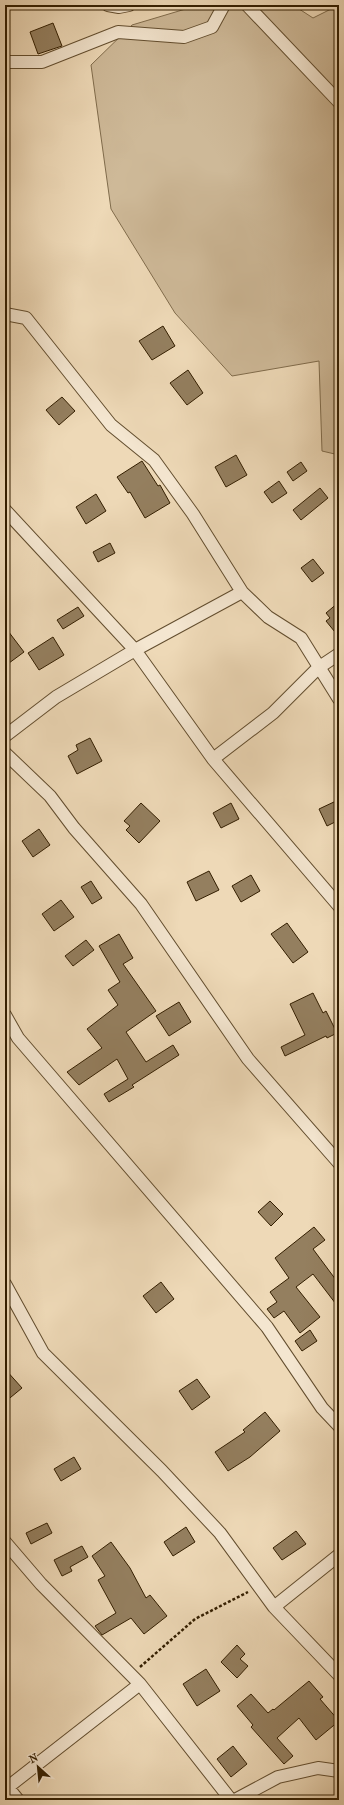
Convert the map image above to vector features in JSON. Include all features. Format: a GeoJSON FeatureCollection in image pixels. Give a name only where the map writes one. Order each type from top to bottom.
{"type":"FeatureCollection","features":[{"type":"Feature","properties":{"kind":"street"},"geometry":{"type":"LineString","coordinates":[[108,5],[119,7],[129,5]]}},
{"type":"Feature","properties":{"kind":"street"},"geometry":{"type":"LineString","coordinates":[[5,62],[42,62],[118,32],[184,38],[212,28],[224,5]]}},
{"type":"Feature","properties":{"kind":"street"},"geometry":{"type":"LineString","coordinates":[[247,5],[339,102]]}},
{"type":"Feature","properties":{"kind":"street"},"geometry":{"type":"LineString","coordinates":[[5,314],[26,318],[111,425],[154,460],[193,514],[242,592],[268,617],[301,638],[318,668],[339,699]]}},
{"type":"Feature","properties":{"kind":"street"},"geometry":{"type":"LineString","coordinates":[[5,510],[135,650],[213,759],[339,906]]}},
{"type":"Feature","properties":{"kind":"street"},"geometry":{"type":"LineString","coordinates":[[5,736],[56,697],[135,650],[242,592]]}},
{"type":"Feature","properties":{"kind":"street"},"geometry":{"type":"LineString","coordinates":[[213,759],[273,713],[318,668],[339,654]]}},
{"type":"Feature","properties":{"kind":"street"},"geometry":{"type":"LineString","coordinates":[[5,753],[50,796],[74,828],[141,904],[248,1059],[339,1163]]}},
{"type":"Feature","properties":{"kind":"street"},"geometry":{"type":"LineString","coordinates":[[5,1015],[18,1038],[267,1327],[322,1408],[339,1426]]}},
{"type":"Feature","properties":{"kind":"street"},"geometry":{"type":"LineString","coordinates":[[5,1284],[42,1354],[168,1477],[220,1533],[274,1607],[339,1675]]}},
{"type":"Feature","properties":{"kind":"street"},"geometry":{"type":"LineString","coordinates":[[5,1542],[41,1584],[140,1684],[232,1800]]}},
{"type":"Feature","properties":{"kind":"street"},"geometry":{"type":"LineString","coordinates":[[274,1607],[339,1555]]}},
{"type":"Feature","properties":{"kind":"street"},"geometry":{"type":"LineString","coordinates":[[18,1800],[6,1786],[140,1684]]}},
{"type":"Feature","properties":{"kind":"street"},"geometry":{"type":"LineString","coordinates":[[235,1800],[278,1777],[318,1768],[339,1771]]}},
{"type":"Feature","properties":{"kind":"path"},"geometry":{"type":"LineString","coordinates":[[131,1675],[195,1619],[259,1586]]}},
{"type":"Feature","properties":{"kind":"shaded area"},"geometry":{"type":"Polygon","coordinates":[[[199,5],[293,5],[313,18],[339,5],[339,455],[322,451],[319,361],[232,376],[175,313],[111,209],[91,65],[132,25],[199,5]]]}},
{"type":"Feature","properties":{"kind":"building"},"geometry":{"type":"Polygon","coordinates":[[[53,23],[62,46],[38,54],[30,32],[53,23]]]}},
{"type":"Feature","properties":{"kind":"building"},"geometry":{"type":"Polygon","coordinates":[[[163,326],[175,346],[152,360],[139,341],[163,326]]]}},
{"type":"Feature","properties":{"kind":"building"},"geometry":{"type":"Polygon","coordinates":[[[188,370],[203,393],[187,405],[170,383],[188,370]]]}},
{"type":"Feature","properties":{"kind":"building"},"geometry":{"type":"Polygon","coordinates":[[[62,397],[75,411],[59,425],[46,410],[62,397]]]}},
{"type":"Feature","properties":{"kind":"building"},"geometry":{"type":"Polygon","coordinates":[[[236,455],[247,475],[226,487],[215,467],[236,455]]]}},
{"type":"Feature","properties":{"kind":"building"},"geometry":{"type":"Polygon","coordinates":[[[142,461],[158,486],[160,485],[170,503],[145,518],[130,492],[128,493],[117,477],[142,461]]]}},
{"type":"Feature","properties":{"kind":"building"},"geometry":{"type":"Polygon","coordinates":[[[301,462],[307,471],[293,481],[287,472],[301,462]]]}},
{"type":"Feature","properties":{"kind":"building"},"geometry":{"type":"Polygon","coordinates":[[[279,481],[287,493],[272,503],[264,492],[279,481]]]}},
{"type":"Feature","properties":{"kind":"building"},"geometry":{"type":"Polygon","coordinates":[[[320,488],[328,498],[301,520],[293,510],[320,488]]]}},
{"type":"Feature","properties":{"kind":"building"},"geometry":{"type":"Polygon","coordinates":[[[96,494],[106,511],[86,524],[76,507],[96,494]]]}},
{"type":"Feature","properties":{"kind":"building"},"geometry":{"type":"Polygon","coordinates":[[[110,543],[115,553],[98,562],[93,552],[110,543]]]}},
{"type":"Feature","properties":{"kind":"building"},"geometry":{"type":"Polygon","coordinates":[[[313,559],[324,573],[312,582],[301,568],[313,559]]]}},
{"type":"Feature","properties":{"kind":"building"},"geometry":{"type":"Polygon","coordinates":[[[339,602],[339,637],[326,621],[330,618],[326,613],[339,602]]]}},
{"type":"Feature","properties":{"kind":"building"},"geometry":{"type":"Polygon","coordinates":[[[78,607],[84,616],[63,629],[57,620],[78,607]]]}},
{"type":"Feature","properties":{"kind":"building"},"geometry":{"type":"Polygon","coordinates":[[[5,627],[24,652],[5,666],[5,627]]]}},
{"type":"Feature","properties":{"kind":"building"},"geometry":{"type":"Polygon","coordinates":[[[53,637],[64,655],[39,670],[28,653],[53,637]]]}},
{"type":"Feature","properties":{"kind":"building"},"geometry":{"type":"Polygon","coordinates":[[[90,738],[102,761],[77,774],[68,756],[78,750],[76,745],[90,738]]]}},
{"type":"Feature","properties":{"kind":"building"},"geometry":{"type":"Polygon","coordinates":[[[336,801],[339,807],[339,820],[327,826],[319,809],[336,801]]]}},
{"type":"Feature","properties":{"kind":"building"},"geometry":{"type":"Polygon","coordinates":[[[141,803],[160,821],[139,843],[126,830],[130,826],[124,821],[141,803]]]}},
{"type":"Feature","properties":{"kind":"building"},"geometry":{"type":"Polygon","coordinates":[[[231,803],[239,819],[221,828],[213,813],[231,803]]]}},
{"type":"Feature","properties":{"kind":"building"},"geometry":{"type":"Polygon","coordinates":[[[39,829],[50,845],[33,857],[22,841],[39,829]]]}},
{"type":"Feature","properties":{"kind":"building"},"geometry":{"type":"Polygon","coordinates":[[[209,871],[219,890],[196,901],[187,882],[209,871]]]}},
{"type":"Feature","properties":{"kind":"building"},"geometry":{"type":"Polygon","coordinates":[[[251,875],[260,891],[241,902],[232,886],[251,875]]]}},
{"type":"Feature","properties":{"kind":"building"},"geometry":{"type":"Polygon","coordinates":[[[91,881],[102,898],[92,904],[81,887],[91,881]]]}},
{"type":"Feature","properties":{"kind":"building"},"geometry":{"type":"Polygon","coordinates":[[[61,900],[74,917],[54,931],[42,914],[61,900]]]}},
{"type":"Feature","properties":{"kind":"building"},"geometry":{"type":"Polygon","coordinates":[[[287,923],[308,952],[293,963],[271,934],[287,923]]]}},
{"type":"Feature","properties":{"kind":"building"},"geometry":{"type":"Polygon","coordinates":[[[119,934],[133,958],[123,964],[156,1011],[126,1032],[146,1062],[173,1045],[179,1055],[132,1085],[134,1087],[109,1102],[104,1094],[128,1079],[117,1059],[79,1085],[67,1072],[102,1048],[87,1029],[118,1005],[108,990],[120,982],[99,946],[119,934]]]}},
{"type":"Feature","properties":{"kind":"building"},"geometry":{"type":"Polygon","coordinates":[[[86,940],[94,950],[73,966],[65,956],[86,940]]]}},
{"type":"Feature","properties":{"kind":"building"},"geometry":{"type":"Polygon","coordinates":[[[313,993],[323,1013],[326,1011],[337,1033],[327,1038],[326,1036],[285,1056],[281,1047],[305,1035],[290,1004],[313,993]]]}},
{"type":"Feature","properties":{"kind":"building"},"geometry":{"type":"Polygon","coordinates":[[[179,1002],[191,1022],[169,1036],[156,1016],[179,1002]]]}},
{"type":"Feature","properties":{"kind":"building"},"geometry":{"type":"Polygon","coordinates":[[[270,1201],[283,1214],[271,1226],[258,1212],[270,1201]]]}},
{"type":"Feature","properties":{"kind":"building"},"geometry":{"type":"Polygon","coordinates":[[[314,1227],[325,1240],[313,1249],[339,1284],[339,1308],[313,1274],[296,1287],[320,1317],[300,1333],[284,1311],[274,1318],[267,1309],[277,1302],[270,1292],[289,1278],[275,1258],[314,1227]]]}},
{"type":"Feature","properties":{"kind":"building"},"geometry":{"type":"Polygon","coordinates":[[[161,1282],[174,1299],[156,1313],[143,1296],[161,1282]]]}},
{"type":"Feature","properties":{"kind":"building"},"geometry":{"type":"Polygon","coordinates":[[[310,1330],[317,1341],[302,1351],[295,1341],[310,1330]]]}},
{"type":"Feature","properties":{"kind":"building"},"geometry":{"type":"Polygon","coordinates":[[[5,1369],[22,1388],[5,1402],[5,1369]]]}},
{"type":"Feature","properties":{"kind":"building"},"geometry":{"type":"Polygon","coordinates":[[[197,1379],[210,1397],[192,1410],[179,1391],[197,1379]]]}},
{"type":"Feature","properties":{"kind":"building"},"geometry":{"type":"Polygon","coordinates":[[[265,1412],[280,1431],[250,1457],[228,1471],[215,1452],[245,1432],[243,1430],[265,1412]]]}},
{"type":"Feature","properties":{"kind":"building"},"geometry":{"type":"Polygon","coordinates":[[[74,1457],[81,1469],[61,1481],[54,1469],[74,1457]]]}},
{"type":"Feature","properties":{"kind":"building"},"geometry":{"type":"Polygon","coordinates":[[[47,1523],[52,1533],[31,1544],[26,1533],[47,1523]]]}},
{"type":"Feature","properties":{"kind":"building"},"geometry":{"type":"Polygon","coordinates":[[[186,1527],[195,1542],[173,1556],[164,1542],[186,1527]]]}},
{"type":"Feature","properties":{"kind":"building"},"geometry":{"type":"Polygon","coordinates":[[[296,1531],[306,1544],[282,1560],[273,1548],[296,1531]]]}},
{"type":"Feature","properties":{"kind":"building"},"geometry":{"type":"Polygon","coordinates":[[[111,1542],[130,1568],[146,1598],[150,1595],[167,1616],[144,1634],[131,1618],[102,1635],[95,1626],[116,1613],[98,1580],[105,1576],[92,1556],[111,1542]]]}},
{"type":"Feature","properties":{"kind":"building"},"geometry":{"type":"Polygon","coordinates":[[[82,1546],[88,1557],[70,1567],[72,1571],[62,1576],[54,1560],[82,1546]]]}},
{"type":"Feature","properties":{"kind":"building"},"geometry":{"type":"Polygon","coordinates":[[[237,1645],[245,1654],[240,1659],[248,1666],[237,1678],[221,1662],[237,1645]]]}},
{"type":"Feature","properties":{"kind":"building"},"geometry":{"type":"Polygon","coordinates":[[[206,1669],[220,1691],[197,1706],[183,1684],[206,1669]]]}},
{"type":"Feature","properties":{"kind":"building"},"geometry":{"type":"Polygon","coordinates":[[[309,1681],[323,1697],[320,1699],[339,1721],[316,1740],[299,1718],[277,1738],[293,1756],[284,1764],[251,1727],[253,1725],[237,1706],[251,1694],[268,1713],[273,1709],[274,1710],[309,1681]]]}},
{"type":"Feature","properties":{"kind":"building"},"geometry":{"type":"Polygon","coordinates":[[[233,1746],[247,1764],[231,1777],[217,1759],[233,1746]]]}}]}
